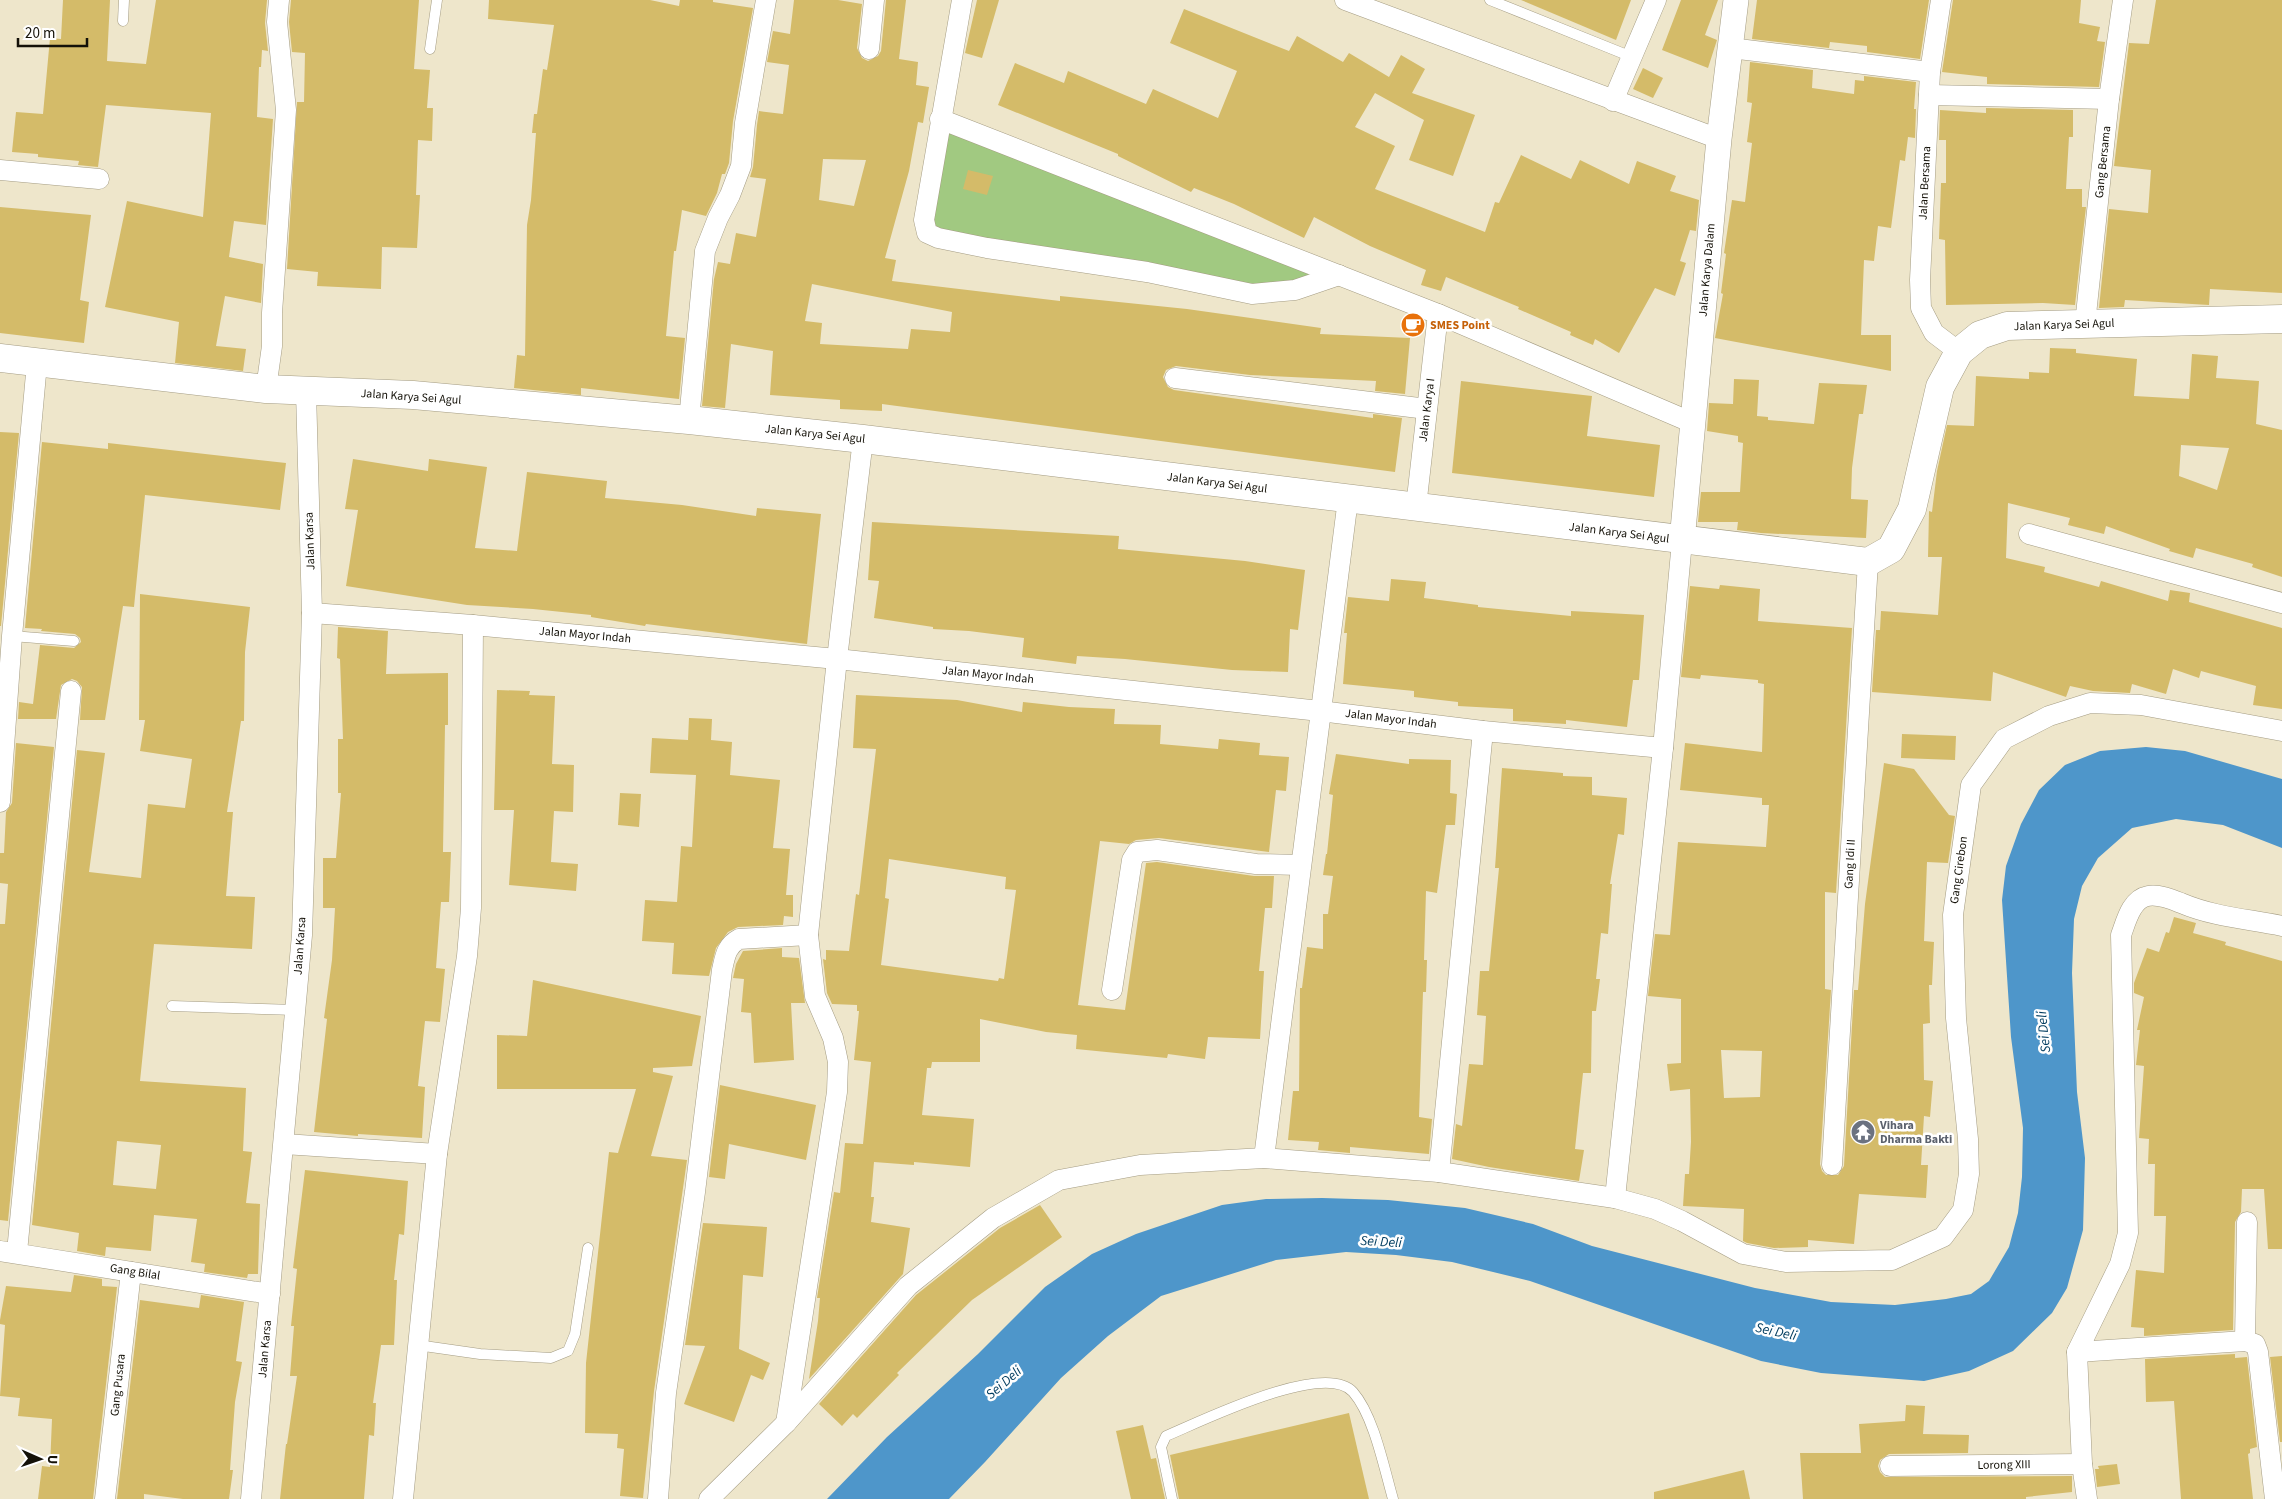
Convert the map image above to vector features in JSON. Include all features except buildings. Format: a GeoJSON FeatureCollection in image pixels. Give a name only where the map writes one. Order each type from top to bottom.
{"type":"FeatureCollection","features":[{"type":"Feature","properties":{"kind":"main road","name":"Jalan Karya Sei Agul"},"geometry":{"type":"LineString","coordinates":[[0,358],[266,389],[412,395],[688,420],[863,439],[1682,541],[1868,562],[1891,549],[1908,516],[1940,387],[1959,352],[1980,335],[2007,326],[2282,319]]}},
{"type":"Feature","properties":{"kind":"street"},"geometry":{"type":"LineString","coordinates":[[266,389],[272,346],[271,329],[286,110],[277,22],[279,0]]}},
{"type":"Feature","properties":{"kind":"street"},"geometry":{"type":"LineString","coordinates":[[688,420],[705,251],[741,166],[745,123],[766,0]]}},
{"type":"Feature","properties":{"kind":"street"},"geometry":{"type":"LineString","coordinates":[[869,49],[874,0]]}},
{"type":"Feature","properties":{"kind":"street"},"geometry":{"type":"LineString","coordinates":[[962,0],[924,220],[927,233],[938,238],[987,248],[1147,272],[1252,294],[1295,290],[1338,275]]}},
{"type":"Feature","properties":{"kind":"street"},"geometry":{"type":"LineString","coordinates":[[1344,0],[1719,139]]}},
{"type":"Feature","properties":{"kind":"street"},"geometry":{"type":"LineString","coordinates":[[1613,101],[1656,0]]}},
{"type":"Feature","properties":{"kind":"street","name":"Jalan Karya Dalam"},"geometry":{"type":"LineString","coordinates":[[1682,541],[1719,139],[1736,0]]}},
{"type":"Feature","properties":{"kind":"street","name":"Jalan Bersama"},"geometry":{"type":"LineString","coordinates":[[1941,0],[1930,72],[1920,280],[1921,308],[1934,333],[1959,352]]}},
{"type":"Feature","properties":{"kind":"street","name":"Gang Bersama"},"geometry":{"type":"LineString","coordinates":[[2085,324],[2109,99],[2123,0]]}},
{"type":"Feature","properties":{"kind":"street"},"geometry":{"type":"LineString","coordinates":[[1730,48],[1930,72]]}},
{"type":"Feature","properties":{"kind":"street"},"geometry":{"type":"LineString","coordinates":[[1929,95],[2109,99]]}},
{"type":"Feature","properties":{"kind":"street"},"geometry":{"type":"LineString","coordinates":[[940,119],[1438,314],[1693,423]]}},
{"type":"Feature","properties":{"kind":"street"},"geometry":{"type":"LineString","coordinates":[[0,170],[99,179]]}},
{"type":"Feature","properties":{"kind":"street","name":"Jalan Karya I"},"geometry":{"type":"LineString","coordinates":[[1416,507],[1438,314]]}},
{"type":"Feature","properties":{"kind":"street"},"geometry":{"type":"LineString","coordinates":[[0,802],[12,636],[37,363]]}},
{"type":"Feature","properties":{"kind":"street"},"geometry":{"type":"LineString","coordinates":[[1175,378],[1427,409]]}},
{"type":"Feature","properties":{"kind":"street","name":"Jalan Karsa"},"geometry":{"type":"LineString","coordinates":[[251,1499],[302,935],[312,613],[306,391]]}},
{"type":"Feature","properties":{"kind":"street"},"geometry":{"type":"LineString","coordinates":[[786,1423],[837,1092],[838,1062],[833,1038],[815,996],[808,935],[837,659],[863,439]]}},
{"type":"Feature","properties":{"kind":"street"},"geometry":{"type":"LineString","coordinates":[[1264,1158],[1348,499]]}},
{"type":"Feature","properties":{"kind":"street"},"geometry":{"type":"LineString","coordinates":[[2029,534],[2282,602]]}},
{"type":"Feature","properties":{"kind":"street"},"geometry":{"type":"LineString","coordinates":[[709,1499],[786,1423],[908,1286],[993,1218],[1059,1180],[1140,1165],[1264,1158],[1439,1172],[1615,1198],[1663,748],[1682,541]]}},
{"type":"Feature","properties":{"kind":"street","name":"Gang Idi II"},"geometry":{"type":"LineString","coordinates":[[1832,1165],[1868,562]]}},
{"type":"Feature","properties":{"kind":"street","name":"Jalan Mayor Indah"},"geometry":{"type":"LineString","coordinates":[[312,613],[473,625],[837,659],[1320,710],[1483,731],[1663,748]]}},
{"type":"Feature","properties":{"kind":"street"},"geometry":{"type":"LineString","coordinates":[[403,1499],[437,1154],[467,956],[470,908],[473,625]]}},
{"type":"Feature","properties":{"kind":"street"},"geometry":{"type":"LineString","coordinates":[[8,1251],[71,691]]}},
{"type":"Feature","properties":{"kind":"street","name":"Gang Cirebon"},"geometry":{"type":"LineString","coordinates":[[1615,1198],[1655,1209],[1682,1220],[1743,1254],[1786,1262],[1892,1260],[1943,1237],[1963,1210],[1969,1174],[1968,1139],[1956,1018],[1953,915],[1971,785],[2004,739],[2049,716],[2090,703],[2141,705],[2282,731]]}},
{"type":"Feature","properties":{"kind":"street"},"geometry":{"type":"LineString","coordinates":[[1439,1172],[1483,731]]}},
{"type":"Feature","properties":{"kind":"street"},"geometry":{"type":"LineString","coordinates":[[1112,990],[1132,860],[1137,852],[1157,850],[1256,864],[1300,865]]}},
{"type":"Feature","properties":{"kind":"street"},"geometry":{"type":"LineString","coordinates":[[2087,1499],[2082,1464],[2077,1352],[2120,1264],[2128,1233],[2121,935],[2133,906],[2147,896],[2165,897],[2198,910],[2234,919],[2282,926]]}},
{"type":"Feature","properties":{"kind":"street"},"geometry":{"type":"LineString","coordinates":[[658,1499],[666,1393],[695,1192],[722,970],[727,950],[739,940],[808,935]]}},
{"type":"Feature","properties":{"kind":"street"},"geometry":{"type":"LineString","coordinates":[[284,1144],[437,1154]]}},
{"type":"Feature","properties":{"kind":"street"},"geometry":{"type":"LineString","coordinates":[[2245,1341],[2247,1222]]}},
{"type":"Feature","properties":{"kind":"street","name":"Gang Bilal"},"geometry":{"type":"LineString","coordinates":[[8,1251],[270,1294]]}},
{"type":"Feature","properties":{"kind":"street","name":"Gang Pusara"},"geometry":{"type":"LineString","coordinates":[[106,1499],[131,1272]]}},
{"type":"Feature","properties":{"kind":"street"},"geometry":{"type":"LineString","coordinates":[[2077,1352],[2245,1341],[2255,1344],[2258,1352],[2275,1499]]}},
{"type":"Feature","properties":{"kind":"street","name":"Lorong XIII"},"geometry":{"type":"LineString","coordinates":[[1890,1466],[2082,1464]]}},
{"type":"Feature","properties":{"kind":"lane"},"geometry":{"type":"LineString","coordinates":[[123,21],[124,0]]}},
{"type":"Feature","properties":{"kind":"lane"},"geometry":{"type":"LineString","coordinates":[[430,49],[437,0]]}},
{"type":"Feature","properties":{"kind":"lane"},"geometry":{"type":"LineString","coordinates":[[1490,0],[1632,57]]}},
{"type":"Feature","properties":{"kind":"lane"},"geometry":{"type":"LineString","coordinates":[[12,636],[74,641]]}},
{"type":"Feature","properties":{"kind":"lane"},"geometry":{"type":"LineString","coordinates":[[172,1006],[296,1010]]}},
{"type":"Feature","properties":{"kind":"lane"},"geometry":{"type":"LineString","coordinates":[[417,1345],[480,1354],[552,1358],[568,1351],[575,1334],[588,1248]]}},
{"type":"Feature","properties":{"kind":"lane"},"geometry":{"type":"LineString","coordinates":[[1172,1499],[1162,1447],[1166,1436],[1268,1393],[1311,1384],[1334,1382],[1352,1390],[1367,1412],[1393,1499]]}},
{"type":"Feature","properties":{"kind":"green space"},"geometry":{"type":"Polygon","coordinates":[[[942,123],[1321,271],[1271,292],[929,231],[942,123]]]}},
{"type":"Feature","properties":{"kind":"water","name":"Sei Deli"},"geometry":{"type":"Polygon","coordinates":[[[2146,747],[2185,751],[2282,779],[2282,848],[2223,825],[2176,819],[2132,828],[2098,858],[2082,886],[2074,919],[2072,973],[2077,1092],[2085,1158],[2083,1230],[2067,1288],[2052,1313],[2013,1351],[1969,1371],[1924,1381],[1821,1373],[1761,1361],[1530,1281],[1452,1262],[1396,1255],[1346,1252],[1276,1260],[1161,1296],[1108,1336],[1061,1378],[949,1499],[827,1499],[887,1437],[978,1354],[1045,1287],[1092,1254],[1136,1234],[1222,1205],[1266,1199],[1322,1198],[1388,1200],[1465,1208],[1533,1224],[1592,1246],[1755,1288],[1831,1302],[1895,1305],[1971,1294],[1989,1281],[2009,1247],[2018,1213],[2022,1177],[2023,1128],[2011,1037],[2002,900],[2006,866],[2021,824],[2039,790],[2065,765],[2100,751],[2146,747]]]}},
{"type":"Feature","properties":{"kind":"place","name":"SMES Point"},"geometry":{"type":"Point","coordinates":[1413,325]}},
{"type":"Feature","properties":{"kind":"place","name":"Vihara Dharma Bakti"},"geometry":{"type":"Point","coordinates":[1863,1132]}}]}
